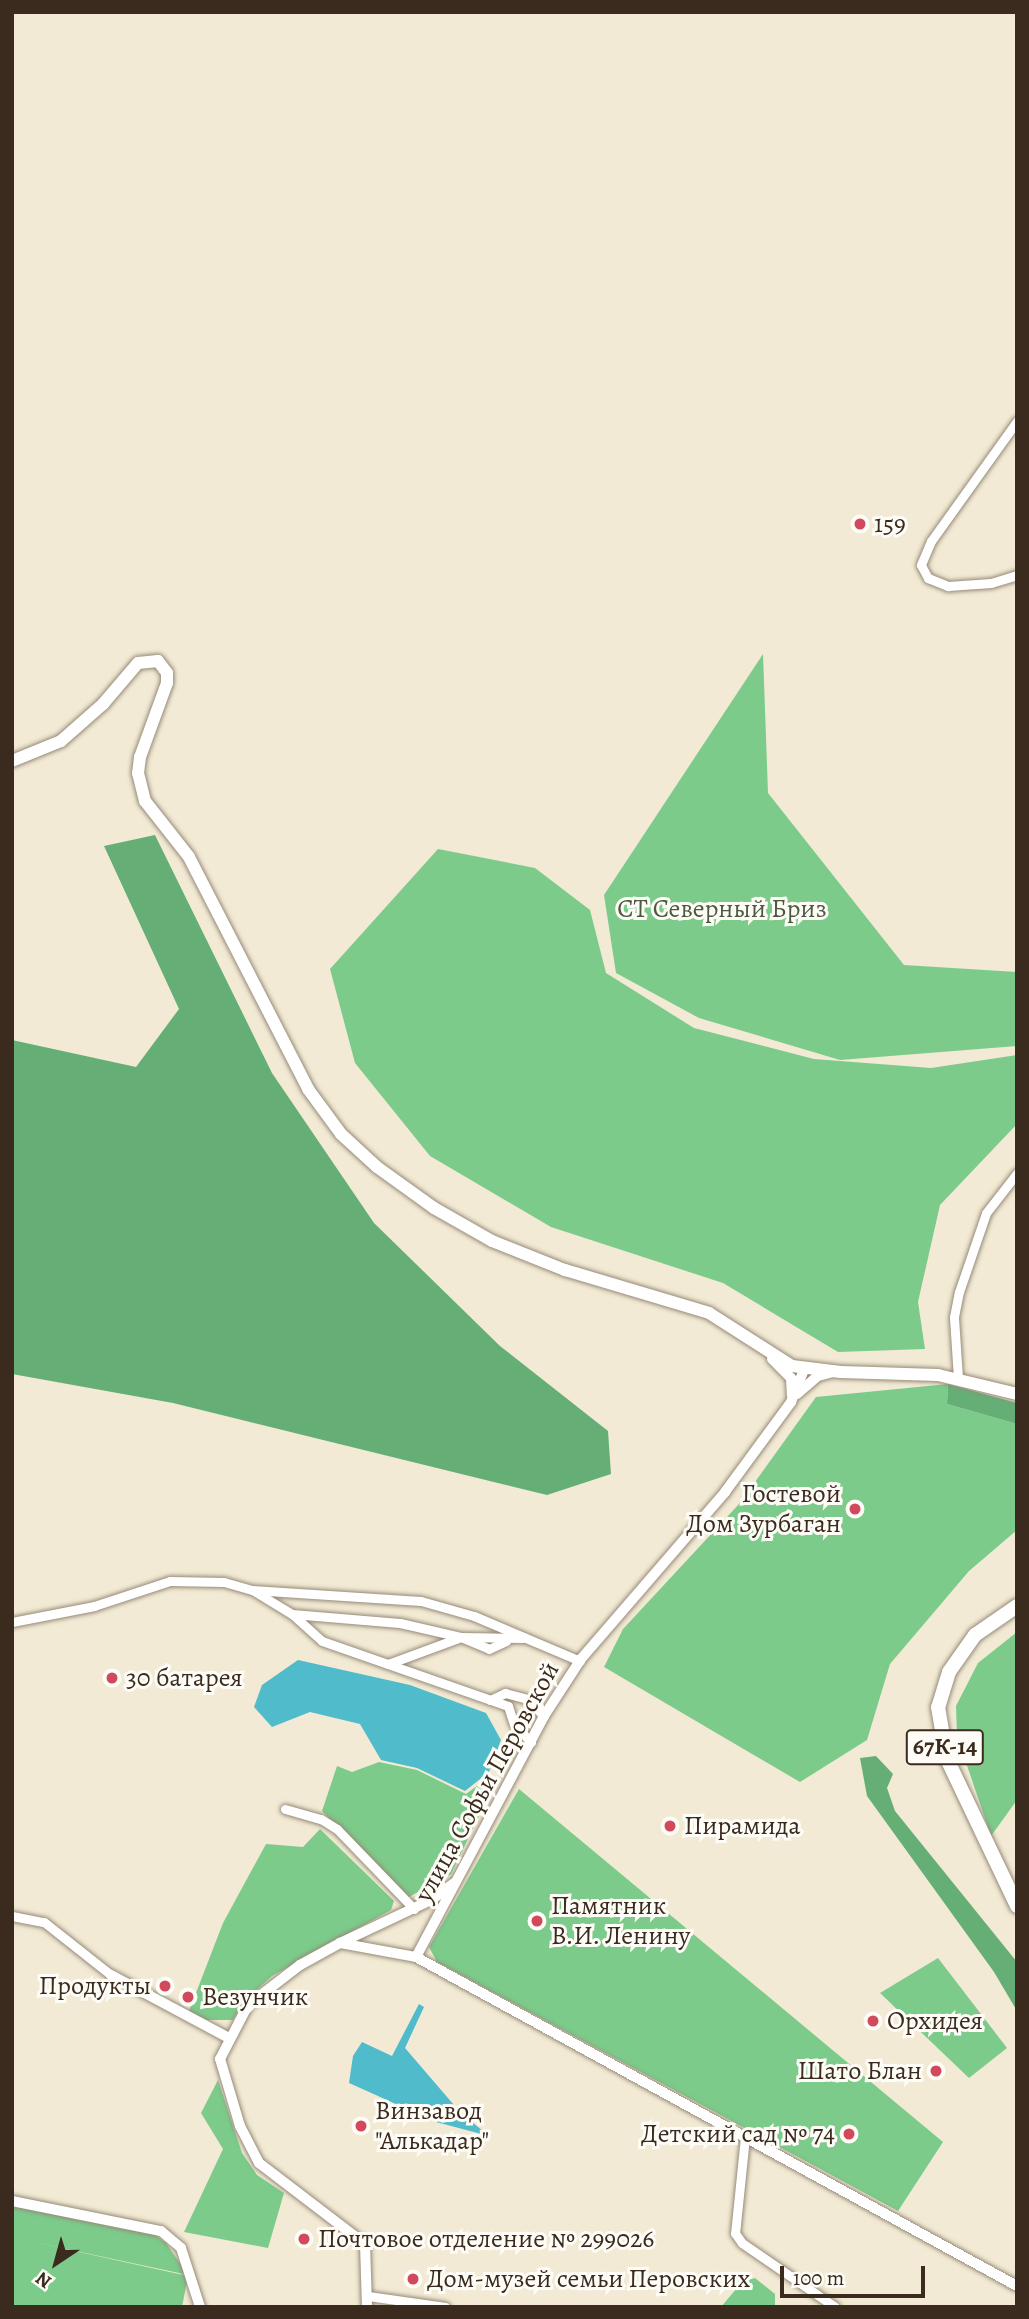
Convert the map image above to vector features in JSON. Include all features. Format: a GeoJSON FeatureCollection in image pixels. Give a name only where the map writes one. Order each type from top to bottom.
{"type":"FeatureCollection","features":[{"type":"Feature","properties":{"kind":"main road"},"geometry":{"type":"LineString","coordinates":[[12,761],[61,741],[103,704],[138,663],[158,661],[167,673],[167,683],[140,757],[138,774],[145,801],[189,857],[308,1089],[341,1134],[403,1188],[492,1241],[565,1270],[709,1313],[757,1345],[805,1368],[958,1378],[1017,1394]]}},
{"type":"Feature","properties":{"kind":"main road","name":"67К-14"},"geometry":{"type":"LineString","coordinates":[[1017,1606],[975,1635],[948,1672],[937,1707],[947,1759],[1017,1906]]}},
{"type":"Feature","properties":{"kind":"street"},"geometry":{"type":"LineString","coordinates":[[1017,421],[931,541],[920,565],[928,578],[948,586],[991,583],[1017,575]]}},
{"type":"Feature","properties":{"kind":"street"},"geometry":{"type":"LineString","coordinates":[[958,1378],[954,1317],[959,1292],[986,1213],[1017,1173]]}},
{"type":"Feature","properties":{"kind":"street"},"geometry":{"type":"LineString","coordinates":[[757,1345],[791,1378],[791,1402]]}},
{"type":"Feature","properties":{"kind":"street","name":"улица Софьи Перовской"},"geometry":{"type":"LineString","coordinates":[[416,1957],[544,1716],[580,1661],[725,1492],[791,1402],[805,1368]]}},
{"type":"Feature","properties":{"kind":"street"},"geometry":{"type":"LineString","coordinates":[[791,1402],[810,1382],[837,1372]]}},
{"type":"Feature","properties":{"kind":"street"},"geometry":{"type":"LineString","coordinates":[[12,1622],[94,1606],[170,1581],[224,1583],[252,1590],[421,1601],[474,1616],[580,1661]]}},
{"type":"Feature","properties":{"kind":"street"},"geometry":{"type":"LineString","coordinates":[[252,1590],[292,1614],[322,1641],[508,1706],[514,1724],[531,1742]]}},
{"type":"Feature","properties":{"kind":"street"},"geometry":{"type":"LineString","coordinates":[[292,1614],[400,1623],[461,1637],[489,1649],[524,1637]]}},
{"type":"Feature","properties":{"kind":"street"},"geometry":{"type":"LineString","coordinates":[[388,1664],[461,1637]]}},
{"type":"Feature","properties":{"kind":"street"},"geometry":{"type":"LineString","coordinates":[[490,1700],[505,1693],[527,1699],[544,1716]]}},
{"type":"Feature","properties":{"kind":"street"},"geometry":{"type":"LineString","coordinates":[[285,1809],[320,1819],[337,1829],[414,1909]]}},
{"type":"Feature","properties":{"kind":"street"},"geometry":{"type":"LineString","coordinates":[[445,2307],[367,2301],[365,2244],[278,2180],[250,2150],[220,2059],[248,2005],[300,1965],[414,1909],[460,1877]]}},
{"type":"Feature","properties":{"kind":"street"},"geometry":{"type":"LineString","coordinates":[[12,1916],[44,1922],[111,1975],[229,2038]]}},
{"type":"Feature","properties":{"kind":"street"},"geometry":{"type":"LineString","coordinates":[[340,1944],[416,1957],[1017,2286]]}},
{"type":"Feature","properties":{"kind":"street"},"geometry":{"type":"LineString","coordinates":[[746,2137],[735,2233],[742,2243],[835,2307]]}},
{"type":"Feature","properties":{"kind":"street"},"geometry":{"type":"LineString","coordinates":[[12,2201],[161,2231],[174,2239],[185,2257],[200,2307]]}},
{"type":"Feature","properties":{"kind":"green space","name":"СТ Северный Бриз"},"geometry":{"type":"Polygon","coordinates":[[[763,654],[768,793],[904,965],[1017,972],[1017,1046],[840,1060],[699,1018],[616,973],[604,895],[763,654]]]}},
{"type":"Feature","properties":{"kind":"green space"},"geometry":{"type":"Polygon","coordinates":[[[155,835],[272,1073],[374,1223],[500,1346],[608,1431],[611,1474],[547,1495],[173,1403],[12,1374],[12,1040],[136,1067],[179,1009],[104,846],[155,835]]]}},
{"type":"Feature","properties":{"kind":"green space"},"geometry":{"type":"Polygon","coordinates":[[[438,849],[535,868],[590,910],[606,973],[694,1028],[814,1059],[931,1068],[1017,1055],[1017,1124],[940,1205],[918,1302],[925,1349],[838,1352],[723,1283],[551,1227],[430,1156],[355,1063],[330,969],[438,849]]]}},
{"type":"Feature","properties":{"kind":"green space"},"geometry":{"type":"Polygon","coordinates":[[[948,1384],[947,1404],[1017,1424],[1017,1530],[969,1571],[890,1664],[867,1740],[800,1782],[604,1667],[623,1629],[740,1503],[816,1397],[948,1384]]]}},
{"type":"Feature","properties":{"kind":"green space"},"geometry":{"type":"Polygon","coordinates":[[[948,1384],[1017,1403],[1017,1424],[947,1404],[948,1384]]]}},
{"type":"Feature","properties":{"kind":"green space"},"geometry":{"type":"Polygon","coordinates":[[[1017,1632],[1017,1800],[991,1836],[957,1736],[956,1706],[978,1663],[1017,1632]]]}},
{"type":"Feature","properties":{"kind":"green space"},"geometry":{"type":"Polygon","coordinates":[[[876,1756],[893,1774],[887,1788],[895,1811],[1017,1962],[1017,2011],[994,1972],[867,1796],[860,1758],[876,1756]]]}},
{"type":"Feature","properties":{"kind":"green space"},"geometry":{"type":"Polygon","coordinates":[[[379,1762],[417,1770],[466,1794],[485,1780],[495,1783],[451,1874],[407,1898],[322,1811],[337,1766],[352,1772],[379,1762]]]}},
{"type":"Feature","properties":{"kind":"green space"},"geometry":{"type":"Polygon","coordinates":[[[519,1789],[943,2142],[898,2211],[437,1962],[429,1947],[519,1789]]]}},
{"type":"Feature","properties":{"kind":"green space"},"geometry":{"type":"Polygon","coordinates":[[[320,1829],[394,1901],[391,1910],[272,1976],[243,2002],[233,2020],[207,2020],[189,2011],[223,1923],[266,1844],[303,1847],[320,1829]]]}},
{"type":"Feature","properties":{"kind":"green space"},"geometry":{"type":"Polygon","coordinates":[[[938,1958],[1007,2048],[969,2078],[880,1993],[938,1958]]]}},
{"type":"Feature","properties":{"kind":"green space"},"geometry":{"type":"Polygon","coordinates":[[[218,2080],[242,2153],[257,2175],[284,2193],[268,2248],[184,2232],[223,2149],[201,2113],[218,2080]]]}},
{"type":"Feature","properties":{"kind":"green space"},"geometry":{"type":"Polygon","coordinates":[[[12,2204],[148,2230],[166,2243],[188,2275],[29,2241],[188,2276],[182,2307],[12,2307],[12,2204]]]}},
{"type":"Feature","properties":{"kind":"green space"},"geometry":{"type":"Polygon","coordinates":[[[755,2278],[775,2294],[775,2307],[721,2307],[742,2282],[755,2278]]]}},
{"type":"Feature","properties":{"kind":"water"},"geometry":{"type":"Polygon","coordinates":[[[298,1660],[410,1685],[486,1713],[501,1740],[489,1772],[465,1791],[417,1768],[381,1760],[360,1724],[310,1712],[272,1727],[254,1707],[262,1685],[298,1660]]]}},
{"type":"Feature","properties":{"kind":"water"},"geometry":{"type":"Polygon","coordinates":[[[419,2004],[424,2007],[405,2048],[460,2112],[489,2136],[436,2122],[349,2083],[353,2056],[362,2042],[392,2056],[419,2004]]]}},
{"type":"Feature","properties":{"kind":"place","name":"159"},"geometry":{"type":"Point","coordinates":[860,524]}},
{"type":"Feature","properties":{"kind":"place","name":"Гостевой Дом Зурбаган"},"geometry":{"type":"Point","coordinates":[855,1509]}},
{"type":"Feature","properties":{"kind":"place","name":"30 батарея"},"geometry":{"type":"Point","coordinates":[112,1678]}},
{"type":"Feature","properties":{"kind":"place","name":"Пирамида"},"geometry":{"type":"Point","coordinates":[670,1826]}},
{"type":"Feature","properties":{"kind":"place","name":"Памятник В.И. Ленину"},"geometry":{"type":"Point","coordinates":[537,1921]}},
{"type":"Feature","properties":{"kind":"place","name":"Продукты"},"geometry":{"type":"Point","coordinates":[165,1986]}},
{"type":"Feature","properties":{"kind":"place","name":"Везунчик"},"geometry":{"type":"Point","coordinates":[188,1997]}},
{"type":"Feature","properties":{"kind":"place","name":"Орхидея"},"geometry":{"type":"Point","coordinates":[873,2021]}},
{"type":"Feature","properties":{"kind":"place","name":"Шато Блан"},"geometry":{"type":"Point","coordinates":[936,2071]}},
{"type":"Feature","properties":{"kind":"place","name":"Винзавод \"Алькадар\""},"geometry":{"type":"Point","coordinates":[361,2126]}},
{"type":"Feature","properties":{"kind":"place","name":"Детский сад № 74"},"geometry":{"type":"Point","coordinates":[849,2134]}},
{"type":"Feature","properties":{"kind":"place","name":"Почтовое отделение № 299026"},"geometry":{"type":"Point","coordinates":[304,2239]}},
{"type":"Feature","properties":{"kind":"place","name":"Дом-музей семьи Перовских"},"geometry":{"type":"Point","coordinates":[413,2279]}}]}
